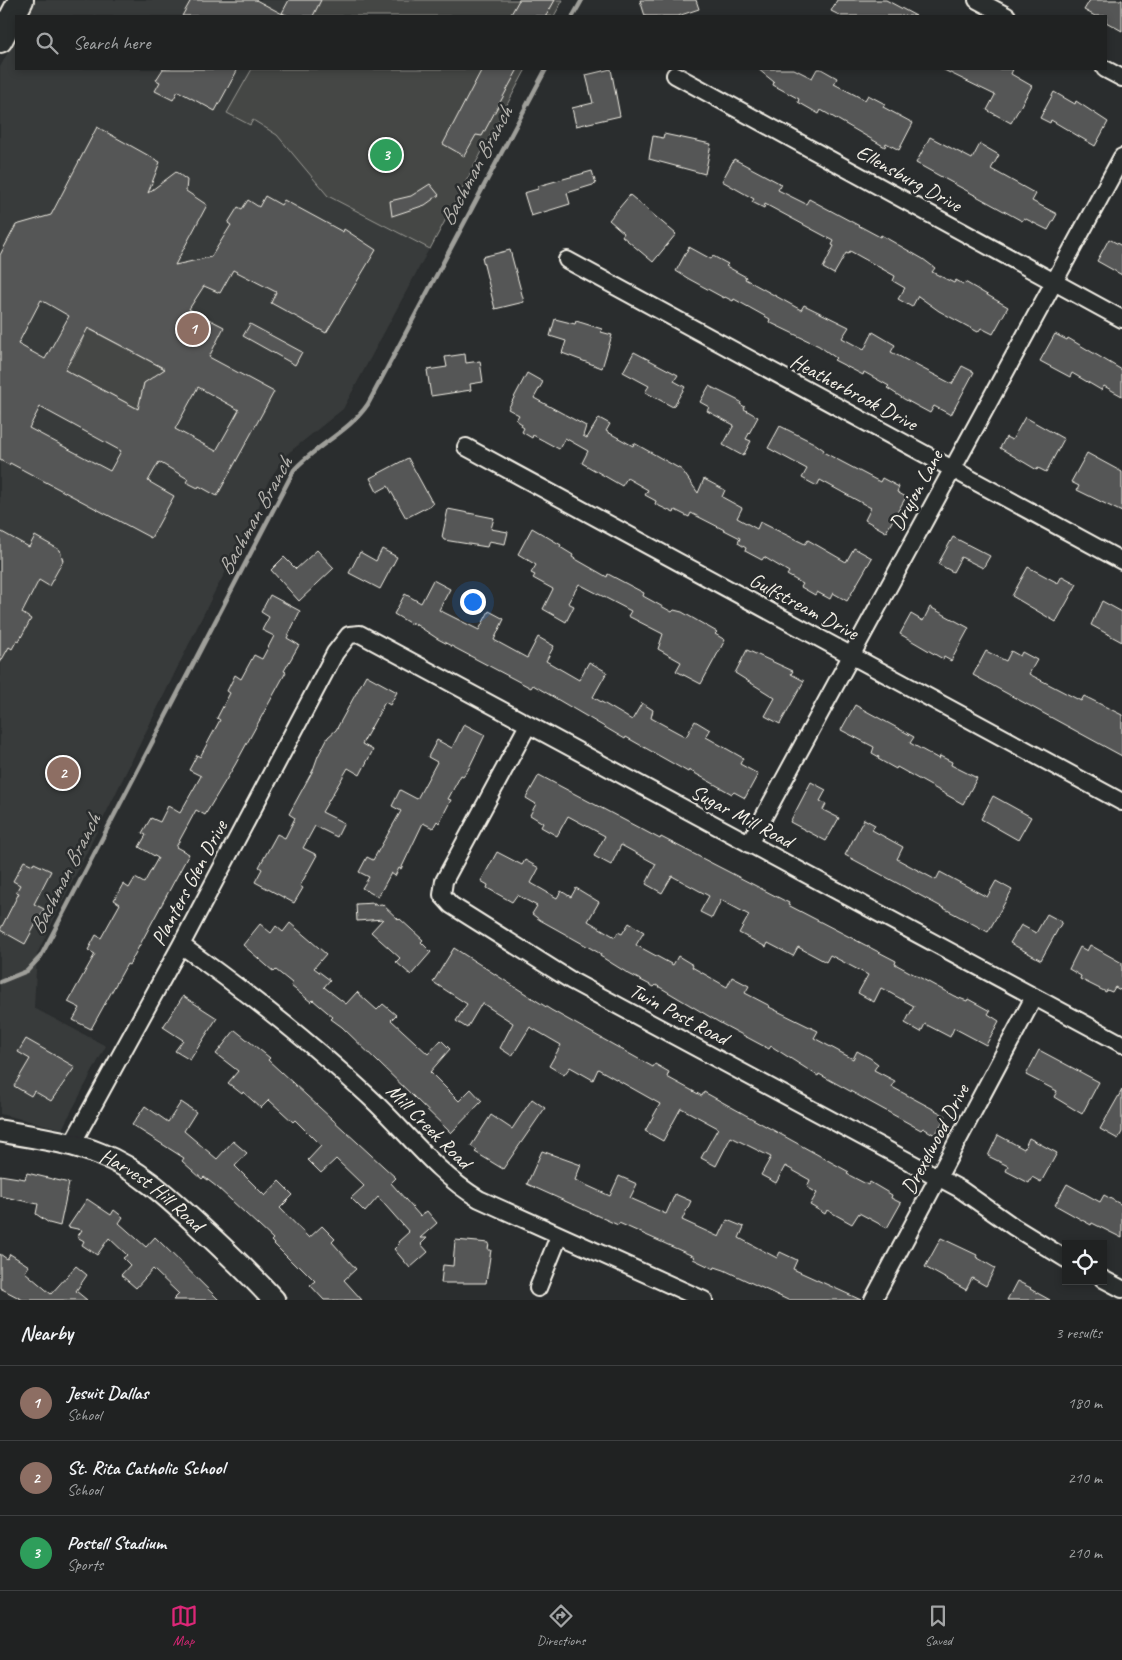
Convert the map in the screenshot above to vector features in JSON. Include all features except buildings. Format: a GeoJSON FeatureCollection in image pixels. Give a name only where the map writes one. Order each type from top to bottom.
{"type":"FeatureCollection","features":[{"type":"Feature","properties":{"kind":"main road"},"geometry":{"type":"LineString","coordinates":[[0,40],[21,0]]}},
{"type":"Feature","properties":{"kind":"street"},"geometry":{"type":"LineString","coordinates":[[977,0],[1005,15]]}},
{"type":"Feature","properties":{"kind":"street"},"geometry":{"type":"LineString","coordinates":[[1106,70],[1122,78]]}},
{"type":"Feature","properties":{"kind":"street","name":"Ellensburg Drive"},"geometry":{"type":"LineString","coordinates":[[675,75],[1122,319]]}},
{"type":"Feature","properties":{"kind":"street","name":"Drujon Lane"},"geometry":{"type":"LineString","coordinates":[[749,844],[1122,157]]}},
{"type":"Feature","properties":{"kind":"street","name":"Heatherbrook Drive"},"geometry":{"type":"LineString","coordinates":[[567,260],[1122,561]]}},
{"type":"Feature","properties":{"kind":"street","name":"Gulfstream Drive"},"geometry":{"type":"LineString","coordinates":[[466,447],[1122,802]]}},
{"type":"Feature","properties":{"kind":"street","name":"Sugar Mill Road"},"geometry":{"type":"LineString","coordinates":[[343,641],[349,635],[360,634],[1122,1044]]}},
{"type":"Feature","properties":{"kind":"street","name":"Planters Glen Drive"},"geometry":{"type":"LineString","coordinates":[[72,1144],[181,946],[343,641]]}},
{"type":"Feature","properties":{"kind":"street","name":"Twin Post Road"},"geometry":{"type":"LineString","coordinates":[[528,725],[444,881],[442,896],[468,917],[572,981],[960,1189],[1014,1227],[1062,1257]]}},
{"type":"Feature","properties":{"kind":"street","name":"Mill Creek Road"},"geometry":{"type":"LineString","coordinates":[[181,946],[246,992],[300,1035],[366,1094],[436,1168],[457,1185],[478,1199],[704,1300]]}},
{"type":"Feature","properties":{"kind":"street","name":"Drexelwood Drive"},"geometry":{"type":"LineString","coordinates":[[872,1300],[940,1178],[1034,997]]}},
{"type":"Feature","properties":{"kind":"street","name":"Harvest Hill Road"},"geometry":{"type":"LineString","coordinates":[[0,1131],[72,1144],[102,1154],[134,1171],[167,1197],[232,1257],[274,1300]]}},
{"type":"Feature","properties":{"kind":"street"},"geometry":{"type":"LineString","coordinates":[[538,1288],[559,1236]]}},
{"type":"Feature","properties":{"kind":"street"},"geometry":{"type":"LineString","coordinates":[[1107,1281],[1122,1289]]}},
{"type":"Feature","properties":{"kind":"shaded area"},"geometry":{"type":"Polygon","coordinates":[[[36,0],[563,0],[555,15],[28,15],[36,0]]]}},
{"type":"Feature","properties":{"kind":"shaded area"},"geometry":{"type":"Polygon","coordinates":[[[290,0],[563,0],[555,15],[282,15],[290,0]]]}},
{"type":"Feature","properties":{"kind":"shaded area"},"geometry":{"type":"Polygon","coordinates":[[[15,39],[15,70],[525,70],[343,409],[286,455],[268,482],[253,522],[214,593],[37,954],[34,1008],[106,1046],[62,1129],[0,1114],[0,67],[15,39]]]}},
{"type":"Feature","properties":{"kind":"shaded area"},"geometry":{"type":"Polygon","coordinates":[[[251,70],[525,70],[430,249],[328,196],[277,135],[253,120],[250,125],[227,113],[251,70]]]}},
{"type":"Feature","properties":{"kind":"shaded area"},"geometry":{"type":"Polygon","coordinates":[[[85,327],[165,369],[156,382],[149,380],[144,383],[142,392],[148,400],[142,411],[63,369],[78,350],[85,327]]]}},
{"type":"Feature","properties":{"kind":"waterway","name":"Bachman Branch"},"geometry":{"type":"LineString","coordinates":[[574,15],[582,0]]}},
{"type":"Feature","properties":{"kind":"waterway","name":"Bachman Branch"},"geometry":{"type":"LineString","coordinates":[[0,982],[27,971],[41,956],[294,470],[312,453],[352,423],[368,404],[545,70]]}},
{"type":"Feature","properties":{"kind":"place","name":"Postell Stadium"},"geometry":{"type":"Point","coordinates":[386,155]}},
{"type":"Feature","properties":{"kind":"place","name":"Jesuit Dallas"},"geometry":{"type":"Point","coordinates":[193,329]}},
{"type":"Feature","properties":{"kind":"place","name":"St. Rita Catholic School"},"geometry":{"type":"Point","coordinates":[63,773]}}]}
